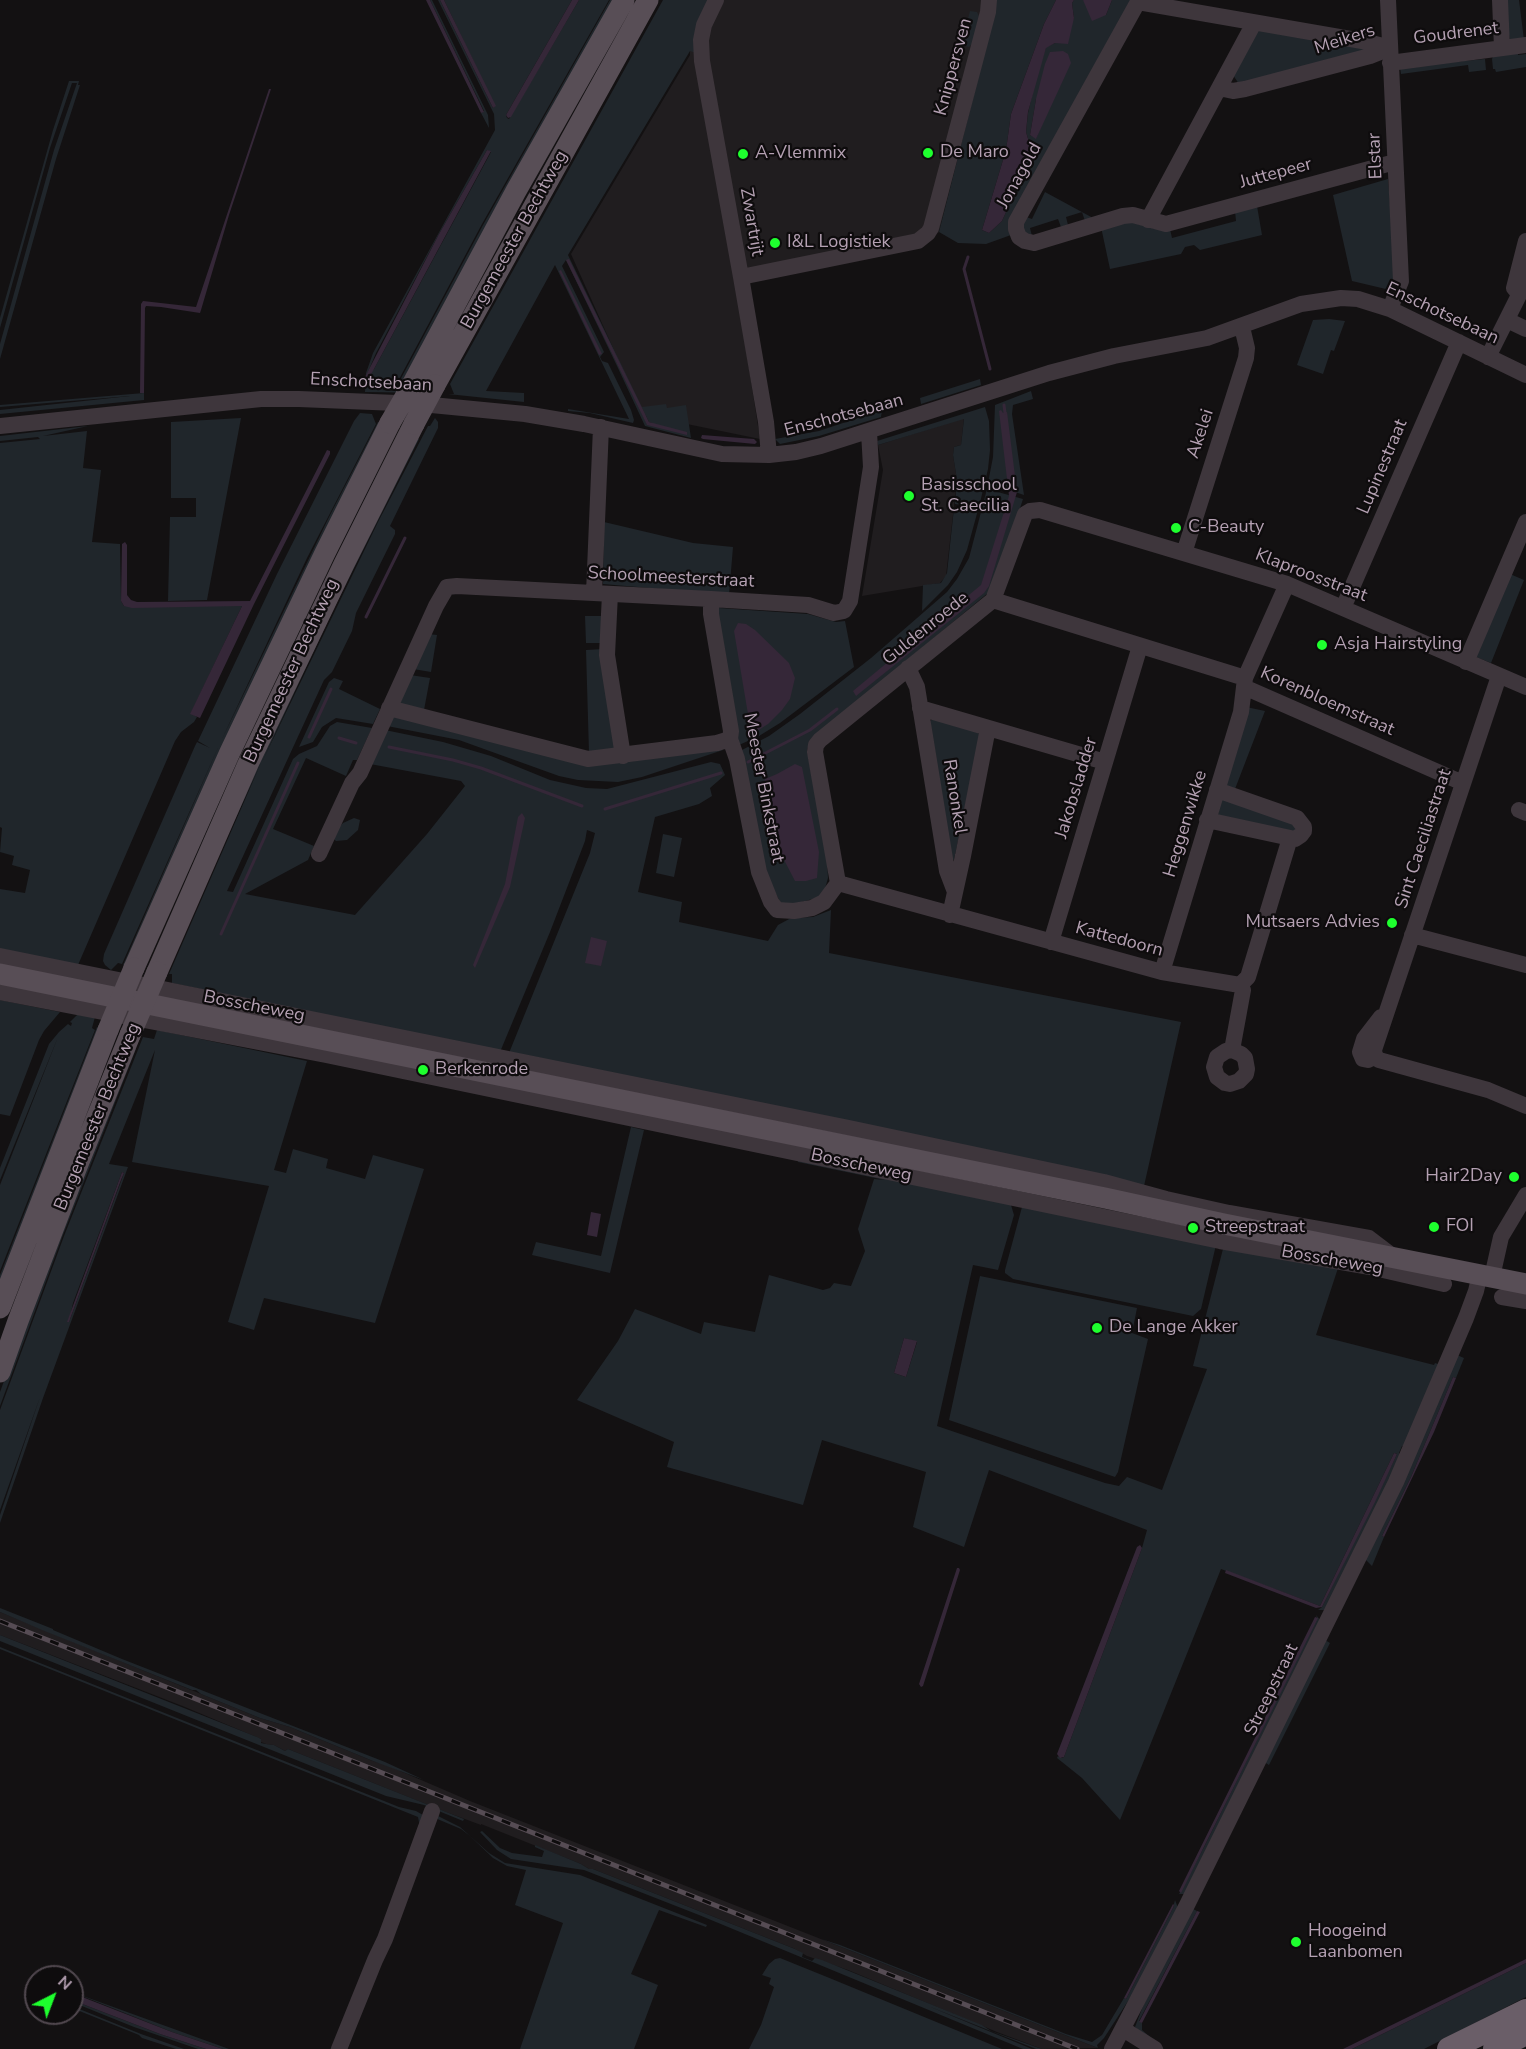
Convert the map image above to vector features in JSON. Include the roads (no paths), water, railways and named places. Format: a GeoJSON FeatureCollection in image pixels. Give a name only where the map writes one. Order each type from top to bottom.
{"type":"FeatureCollection","features":[{"type":"Feature","properties":{"kind":"highway"},"geometry":{"type":"LineString","coordinates":[[1449,2049],[1526,2011]]}},
{"type":"Feature","properties":{"kind":"highway"},"geometry":{"type":"LineString","coordinates":[[1495,2049],[1526,2033]]}},
{"type":"Feature","properties":{"kind":"main road","name":"Burgemeester Bechtweg"},"geometry":{"type":"LineString","coordinates":[[0,1308],[108,1030],[230,752],[390,423],[516,191],[624,0]]}},
{"type":"Feature","properties":{"kind":"main road","name":"Burgemeester Bechtweg"},"geometry":{"type":"LineString","coordinates":[[0,1372],[68,1190],[130,1035],[253,753],[414,424],[648,0]]}},
{"type":"Feature","properties":{"kind":"main road","name":"Bosscheweg"},"geometry":{"type":"LineString","coordinates":[[0,974],[505,1076],[848,1137],[1094,1196],[1222,1233],[1395,1257],[1526,1284]]}},
{"type":"Feature","properties":{"kind":"street","name":"Zwartrijt"},"geometry":{"type":"LineString","coordinates":[[716,0],[704,25],[701,40],[702,61],[766,422],[769,454]]}},
{"type":"Feature","properties":{"kind":"street","name":"Knippersven"},"geometry":{"type":"LineString","coordinates":[[741,277],[918,242],[923,239],[932,228],[988,12],[989,0]]}},
{"type":"Feature","properties":{"kind":"street","name":"Elstar"},"geometry":{"type":"LineString","coordinates":[[1388,0],[1401,281],[1390,309]]}},
{"type":"Feature","properties":{"kind":"street"},"geometry":{"type":"LineString","coordinates":[[1500,0],[1502,48]]}},
{"type":"Feature","properties":{"kind":"street","name":"Meikers"},"geometry":{"type":"LineString","coordinates":[[1138,1],[1368,42],[1390,55]]}},
{"type":"Feature","properties":{"kind":"street","name":"Jonagold"},"geometry":{"type":"LineString","coordinates":[[1138,1],[1016,222],[1016,229],[1019,237],[1034,243],[1122,216],[1133,215],[1166,224]]}},
{"type":"Feature","properties":{"kind":"street"},"geometry":{"type":"LineString","coordinates":[[1148,220],[1254,23]]}},
{"type":"Feature","properties":{"kind":"street","name":"Goudrenet"},"geometry":{"type":"LineString","coordinates":[[1390,55],[1526,45]]}},
{"type":"Feature","properties":{"kind":"street","name":"Meikers"},"geometry":{"type":"LineString","coordinates":[[1219,88],[1233,92],[1370,56],[1390,55]]}},
{"type":"Feature","properties":{"kind":"street","name":"Juttepeer"},"geometry":{"type":"LineString","coordinates":[[1166,224],[1395,162]]}},
{"type":"Feature","properties":{"kind":"street"},"geometry":{"type":"LineString","coordinates":[[1488,357],[1523,288],[1514,288],[1526,241]]}},
{"type":"Feature","properties":{"kind":"street","name":"Enschotsebaan"},"geometry":{"type":"LineString","coordinates":[[0,426],[261,399],[299,399],[421,404],[525,414],[601,427],[722,454],[796,452],[869,432],[1049,373],[1114,356],[1207,338],[1301,304],[1327,300],[1358,299],[1390,309],[1526,375]]}},
{"type":"Feature","properties":{"kind":"street"},"geometry":{"type":"LineString","coordinates":[[1507,320],[1526,329]]}},
{"type":"Feature","properties":{"kind":"street","name":"Akelei"},"geometry":{"type":"LineString","coordinates":[[1184,553],[1246,358],[1247,348],[1242,327]]}},
{"type":"Feature","properties":{"kind":"street","name":"Lupinestraat"},"geometry":{"type":"LineString","coordinates":[[1343,608],[1459,342]]}},
{"type":"Feature","properties":{"kind":"street"},"geometry":{"type":"LineString","coordinates":[[601,427],[602,593],[607,655],[623,756]]}},
{"type":"Feature","properties":{"kind":"street","name":"Schoolmeesterstraat"},"geometry":{"type":"LineString","coordinates":[[389,708],[447,587],[711,599],[808,605],[834,614],[844,611],[850,602],[871,467],[869,432]]}},
{"type":"Feature","properties":{"kind":"street","name":"Klaproosstraat"},"geometry":{"type":"LineString","coordinates":[[993,600],[1025,514],[1040,510],[1287,584],[1526,687]]}},
{"type":"Feature","properties":{"kind":"street"},"geometry":{"type":"LineString","coordinates":[[1467,663],[1526,522]]}},
{"type":"Feature","properties":{"kind":"street","name":"Korenbloemstraat"},"geometry":{"type":"LineString","coordinates":[[1287,584],[1245,683],[1463,783]]}},
{"type":"Feature","properties":{"kind":"street","name":"Meester Binkstraat"},"geometry":{"type":"LineString","coordinates":[[711,599],[711,614],[732,731],[730,739],[737,759],[759,872],[771,902],[777,910],[794,911],[813,908],[824,902],[838,884]]}},
{"type":"Feature","properties":{"kind":"street","name":"Guldenroede"},"geometry":{"type":"LineString","coordinates":[[838,884],[815,752],[816,746],[820,740],[993,600],[1140,646],[1245,683]]}},
{"type":"Feature","properties":{"kind":"street","name":"Jakobsladder"},"geometry":{"type":"LineString","coordinates":[[1051,942],[1140,646]]}},
{"type":"Feature","properties":{"kind":"street","name":"Ranonkel"},"geometry":{"type":"LineString","coordinates":[[908,668],[916,687],[947,871],[955,891]]}},
{"type":"Feature","properties":{"kind":"street","name":"Sint Caeciliastraat"},"geometry":{"type":"LineString","coordinates":[[1499,676],[1374,1050],[1379,1060],[1488,1090],[1526,1106]]}},
{"type":"Feature","properties":{"kind":"street","name":"Heggenwikke"},"geometry":{"type":"LineString","coordinates":[[1162,972],[1241,712],[1245,683]]}},
{"type":"Feature","properties":{"kind":"street"},"geometry":{"type":"LineString","coordinates":[[319,854],[389,708],[579,758],[623,756],[717,743],[730,739]]}},
{"type":"Feature","properties":{"kind":"street"},"geometry":{"type":"LineString","coordinates":[[920,708],[1105,762]]}},
{"type":"Feature","properties":{"kind":"street","name":"Ranonkel"},"geometry":{"type":"LineString","coordinates":[[950,915],[988,728]]}},
{"type":"Feature","properties":{"kind":"street"},"geometry":{"type":"LineString","coordinates":[[1207,820],[1290,838],[1298,838],[1304,831],[1304,827],[1297,818],[1217,790]]}},
{"type":"Feature","properties":{"kind":"street"},"geometry":{"type":"LineString","coordinates":[[1232,1050],[1243,990],[1240,985],[1248,978],[1290,838]]}},
{"type":"Feature","properties":{"kind":"street","name":"Kattedoorn"},"geometry":{"type":"LineString","coordinates":[[838,884],[1162,972],[1240,985]]}},
{"type":"Feature","properties":{"kind":"street"},"geometry":{"type":"LineString","coordinates":[[1412,935],[1526,965]]}},
{"type":"Feature","properties":{"kind":"street","name":"Bosscheweg"},"geometry":{"type":"LineString","coordinates":[[0,956],[505,1076],[1444,1284]]}},
{"type":"Feature","properties":{"kind":"street","name":"Bosscheweg"},"geometry":{"type":"LineString","coordinates":[[0,992],[326,1055],[505,1076]]}},
{"type":"Feature","properties":{"kind":"street","name":"Bosscheweg"},"geometry":{"type":"LineString","coordinates":[[848,1137],[1104,1182],[1229,1213],[1369,1238],[1395,1257]]}},
{"type":"Feature","properties":{"kind":"street","name":"Streepstraat"},"geometry":{"type":"LineString","coordinates":[[1112,2049],[1186,1907],[1396,1482],[1476,1291],[1486,1276],[1501,1237],[1526,1195]]}},
{"type":"Feature","properties":{"kind":"street"},"geometry":{"type":"LineString","coordinates":[[1502,1297],[1526,1301]]}},
{"type":"Feature","properties":{"kind":"street"},"geometry":{"type":"LineString","coordinates":[[339,2049],[385,1939],[432,1811]]}},
{"type":"Feature","properties":{"kind":"street"},"geometry":{"type":"LineString","coordinates":[[1124,2028],[1155,2049]]}},
{"type":"Feature","properties":{"kind":"waterway"},"geometry":{"type":"LineString","coordinates":[[968,257],[964,269],[990,369]]}},
{"type":"Feature","properties":{"kind":"waterway"},"geometry":{"type":"LineString","coordinates":[[1004,405],[1005,413]]}},
{"type":"Feature","properties":{"kind":"waterway"},"geometry":{"type":"LineString","coordinates":[[366,617],[405,538]]}},
{"type":"Feature","properties":{"kind":"waterway"},"geometry":{"type":"LineString","coordinates":[[309,737],[331,689]]}},
{"type":"Feature","properties":{"kind":"waterway"},"geometry":{"type":"LineString","coordinates":[[748,762],[810,730],[837,709]]}},
{"type":"Feature","properties":{"kind":"waterway"},"geometry":{"type":"LineString","coordinates":[[339,738],[356,743]]}},
{"type":"Feature","properties":{"kind":"waterway"},"geometry":{"type":"LineString","coordinates":[[389,747],[481,768],[582,806]]}},
{"type":"Feature","properties":{"kind":"waterway"},"geometry":{"type":"LineString","coordinates":[[221,934],[298,763]]}},
{"type":"Feature","properties":{"kind":"waterway"},"geometry":{"type":"LineString","coordinates":[[605,809],[721,773]]}},
{"type":"Feature","properties":{"kind":"railway"},"geometry":{"type":"LineString","coordinates":[[0,1621],[1077,2049]]}},
{"type":"Feature","properties":{"kind":"place","name":"De Maro"},"geometry":{"type":"Point","coordinates":[928,153]}},
{"type":"Feature","properties":{"kind":"place","name":"A-Vlemmix"},"geometry":{"type":"Point","coordinates":[743,154]}},
{"type":"Feature","properties":{"kind":"place","name":"I&L Logistiek"},"geometry":{"type":"Point","coordinates":[775,243]}},
{"type":"Feature","properties":{"kind":"place","name":"Basisschool St. Caecilia"},"geometry":{"type":"Point","coordinates":[909,496]}},
{"type":"Feature","properties":{"kind":"place","name":"C-Beauty"},"geometry":{"type":"Point","coordinates":[1176,528]}},
{"type":"Feature","properties":{"kind":"place","name":"Asja Hairstyling"},"geometry":{"type":"Point","coordinates":[1322,645]}},
{"type":"Feature","properties":{"kind":"place","name":"Mutsaers Advies"},"geometry":{"type":"Point","coordinates":[1392,923]}},
{"type":"Feature","properties":{"kind":"place","name":"Berkenrode"},"geometry":{"type":"Point","coordinates":[423,1070]}},
{"type":"Feature","properties":{"kind":"place","name":"Hair2Day"},"geometry":{"type":"Point","coordinates":[1514,1177]}},
{"type":"Feature","properties":{"kind":"place","name":"FOI"},"geometry":{"type":"Point","coordinates":[1434,1227]}},
{"type":"Feature","properties":{"kind":"place","name":"Streepstraat"},"geometry":{"type":"Point","coordinates":[1193,1228]}},
{"type":"Feature","properties":{"kind":"place","name":"De Lange Akker"},"geometry":{"type":"Point","coordinates":[1097,1328]}},
{"type":"Feature","properties":{"kind":"place","name":"Hoogeind Laanbomen"},"geometry":{"type":"Point","coordinates":[1296,1942]}}]}
